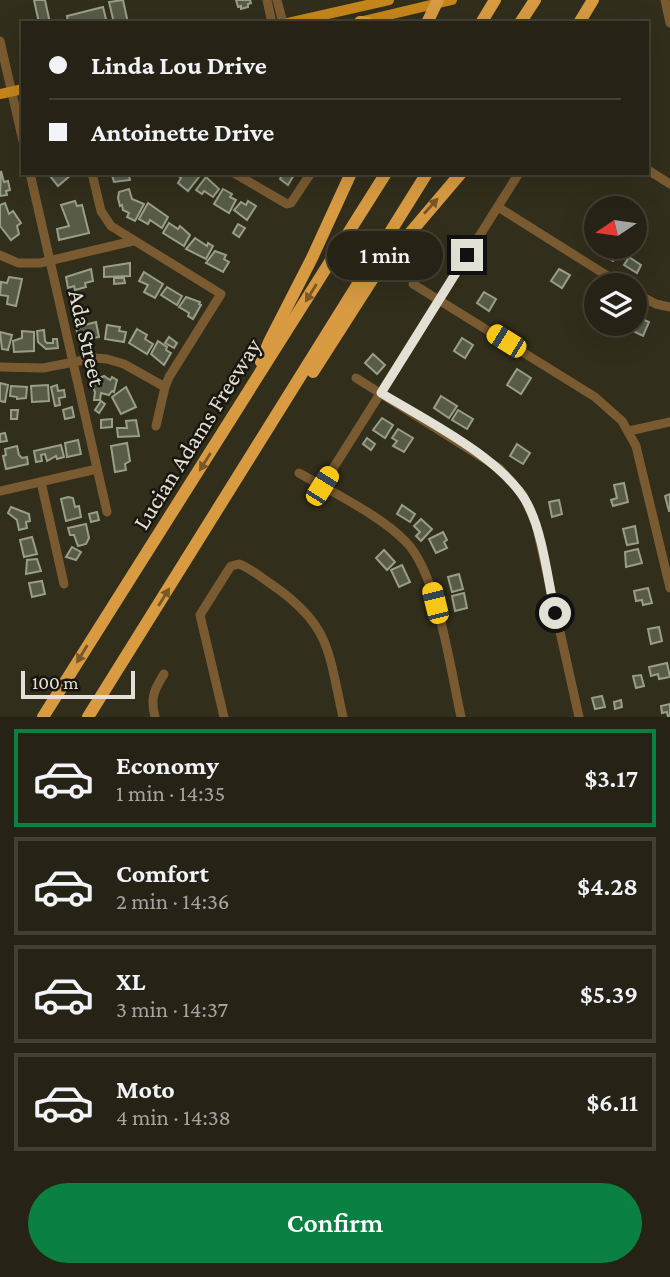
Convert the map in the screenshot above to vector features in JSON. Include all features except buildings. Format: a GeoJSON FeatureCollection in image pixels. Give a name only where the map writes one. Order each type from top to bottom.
{"type":"FeatureCollection","features":[{"type":"Feature","properties":{"kind":"highway"},"geometry":{"type":"LineString","coordinates":[[481,21],[493,0]]}},
{"type":"Feature","properties":{"kind":"highway"},"geometry":{"type":"LineString","coordinates":[[521,21],[535,0]]}},
{"type":"Feature","properties":{"kind":"highway"},"geometry":{"type":"LineString","coordinates":[[580,21],[593,0]]}},
{"type":"Feature","properties":{"kind":"highway"},"geometry":{"type":"LineString","coordinates":[[428,21],[443,1]]}},
{"type":"Feature","properties":{"kind":"highway"},"geometry":{"type":"LineString","coordinates":[[254,384],[269,342],[350,175]]}},
{"type":"Feature","properties":{"kind":"highway","name":"Lucian Adams Freeway"},"geometry":{"type":"LineString","coordinates":[[43,717],[385,175]]}},
{"type":"Feature","properties":{"kind":"highway"},"geometry":{"type":"LineString","coordinates":[[89,717],[426,175]]}},
{"type":"Feature","properties":{"kind":"highway"},"geometry":{"type":"LineString","coordinates":[[275,418],[315,370],[377,272],[459,175]]}},
{"type":"Feature","properties":{"kind":"main road"},"geometry":{"type":"LineString","coordinates":[[297,21],[389,0]]}},
{"type":"Feature","properties":{"kind":"main road"},"geometry":{"type":"LineString","coordinates":[[361,21],[443,1]]}},
{"type":"Feature","properties":{"kind":"street"},"geometry":{"type":"LineString","coordinates":[[267,0],[272,21]]}},
{"type":"Feature","properties":{"kind":"street"},"geometry":{"type":"LineString","coordinates":[[277,0],[282,21]]}},
{"type":"Feature","properties":{"kind":"street"},"geometry":{"type":"LineString","coordinates":[[665,0],[670,23]]}},
{"type":"Feature","properties":{"kind":"street"},"geometry":{"type":"LineString","coordinates":[[0,41],[21,133]]}},
{"type":"Feature","properties":{"kind":"street"},"geometry":{"type":"LineString","coordinates":[[649,171],[670,184]]}},
{"type":"Feature","properties":{"kind":"street","name":"Ada Street"},"geometry":{"type":"LineString","coordinates":[[30,175],[107,512]]}},
{"type":"Feature","properties":{"kind":"street"},"geometry":{"type":"LineString","coordinates":[[92,175],[106,221],[221,294],[165,387],[156,426]]}},
{"type":"Feature","properties":{"kind":"street"},"geometry":{"type":"LineString","coordinates":[[237,175],[287,204],[310,175]]}},
{"type":"Feature","properties":{"kind":"street"},"geometry":{"type":"LineString","coordinates":[[322,486],[518,175]]}},
{"type":"Feature","properties":{"kind":"street"},"geometry":{"type":"LineString","coordinates":[[498,207],[603,273]]}},
{"type":"Feature","properties":{"kind":"street"},"geometry":{"type":"LineString","coordinates":[[0,255],[23,264],[50,261],[134,241]]}},
{"type":"Feature","properties":{"kind":"street"},"geometry":{"type":"LineString","coordinates":[[413,284],[595,397],[614,412],[629,431],[640,457],[670,588]]}},
{"type":"Feature","properties":{"kind":"street"},"geometry":{"type":"LineString","coordinates":[[647,299],[670,307]]}},
{"type":"Feature","properties":{"kind":"street"},"geometry":{"type":"LineString","coordinates":[[0,367],[43,368],[95,358],[113,360],[165,387]]}},
{"type":"Feature","properties":{"kind":"street"},"geometry":{"type":"LineString","coordinates":[[356,378],[489,460],[510,478],[523,495],[536,524],[579,717]]}},
{"type":"Feature","properties":{"kind":"street"},"geometry":{"type":"LineString","coordinates":[[629,431],[670,422]]}},
{"type":"Feature","properties":{"kind":"street"},"geometry":{"type":"LineString","coordinates":[[0,491],[97,469]]}},
{"type":"Feature","properties":{"kind":"street"},"geometry":{"type":"LineString","coordinates":[[299,473],[399,536],[421,563],[430,584],[461,717]]}},
{"type":"Feature","properties":{"kind":"street"},"geometry":{"type":"LineString","coordinates":[[41,482],[64,584]]}},
{"type":"Feature","properties":{"kind":"street"},"geometry":{"type":"LineString","coordinates":[[224,717],[200,615],[235,564],[243,565],[295,600],[305,610],[324,638],[343,717]]}},
{"type":"Feature","properties":{"kind":"street"},"geometry":{"type":"LineString","coordinates":[[155,717],[151,703],[152,692],[164,674]]}},
{"type":"Feature","properties":{"kind":"route"},"geometry":{"type":"LineString","coordinates":[[467,255],[381,393],[489,460],[517,486],[536,524],[555,613]]}}]}
